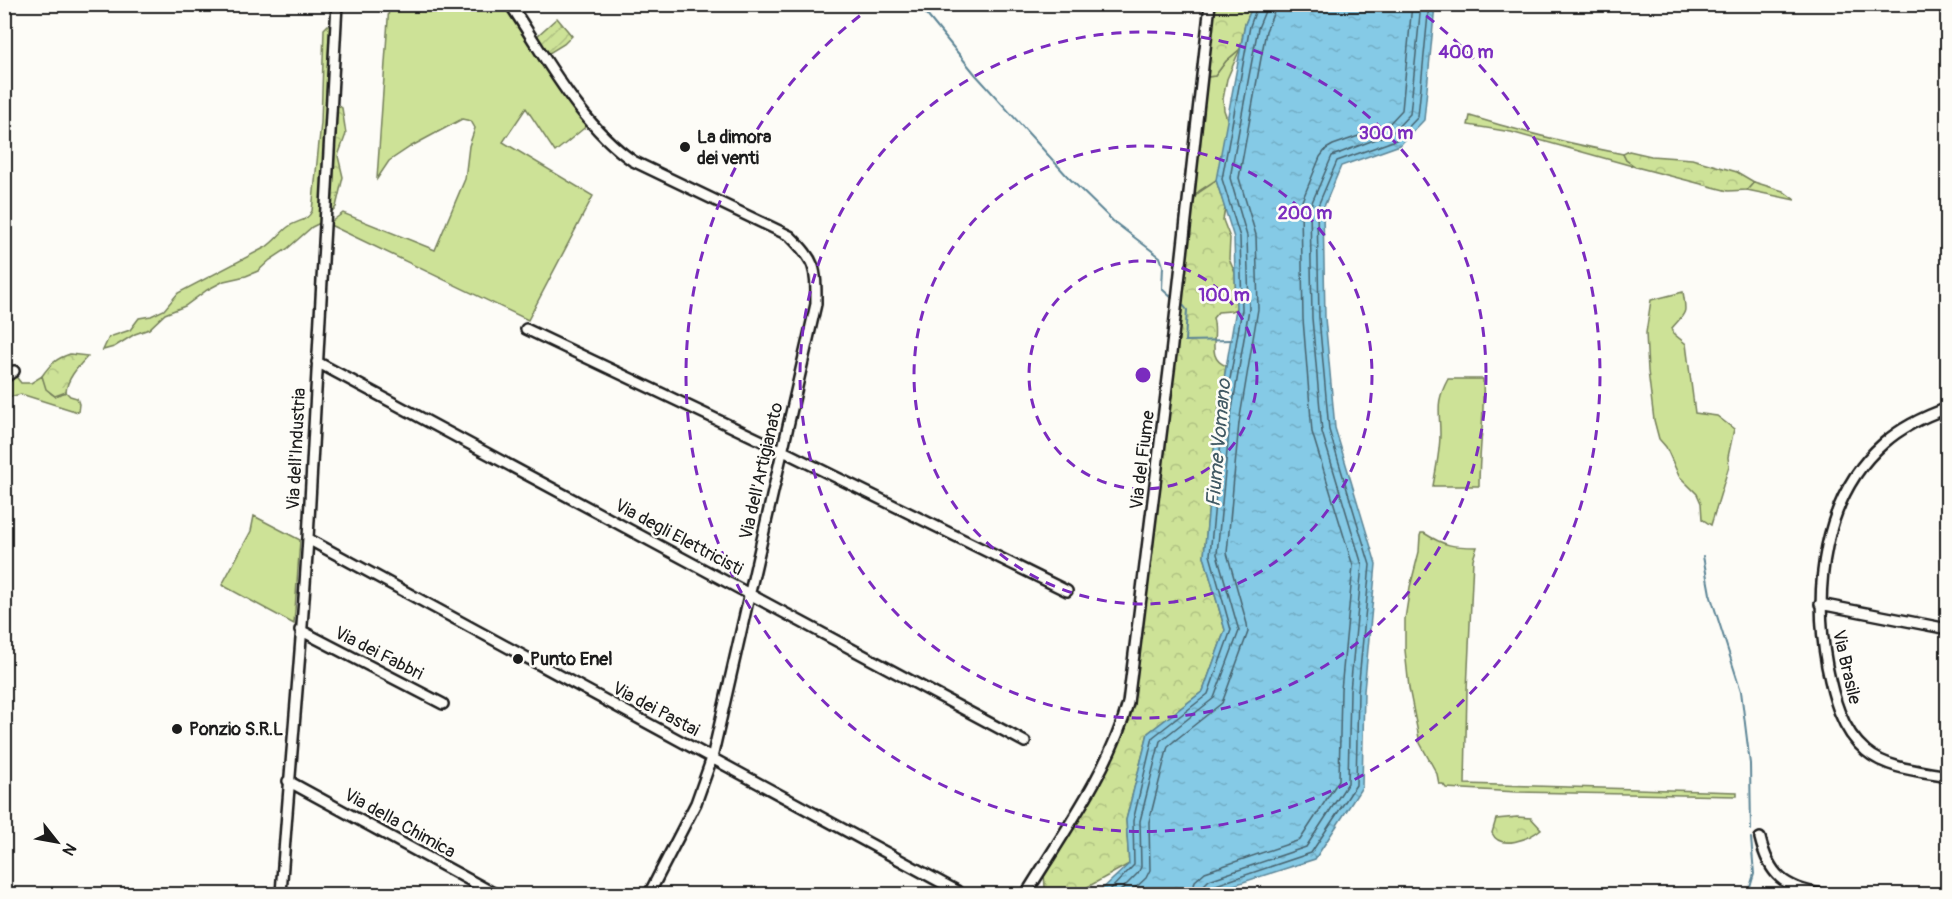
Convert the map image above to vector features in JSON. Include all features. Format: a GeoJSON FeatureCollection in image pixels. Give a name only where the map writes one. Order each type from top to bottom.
{"type":"FeatureCollection","features":[{"type":"Feature","properties":{"kind":"street","name":"Via dell'Industria"},"geometry":{"type":"LineString","coordinates":[[281,894],[308,539],[337,4]]}},
{"type":"Feature","properties":{"kind":"street","name":"Via dell'Artigianato"},"geometry":{"type":"LineString","coordinates":[[510,4],[571,96],[615,149],[633,161],[790,236],[809,255],[816,273],[816,303],[712,758],[696,803],[650,894]]}},
{"type":"Feature","properties":{"kind":"street","name":"Via del Fiume"},"geometry":{"type":"LineString","coordinates":[[1026,894],[1097,777],[1122,726],[1128,703],[1167,392],[1210,4]]}},
{"type":"Feature","properties":{"kind":"street"},"geometry":{"type":"LineString","coordinates":[[526,329],[783,451],[1067,591]]}},
{"type":"Feature","properties":{"kind":"street","name":"Via degli Elettricisti"},"geometry":{"type":"LineString","coordinates":[[316,362],[1025,742]]}},
{"type":"Feature","properties":{"kind":"street"},"geometry":{"type":"LineString","coordinates":[[4,378],[14,370]]}},
{"type":"Feature","properties":{"kind":"street","name":"Via Brasile"},"geometry":{"type":"LineString","coordinates":[[1947,408],[1894,435],[1875,452],[1858,473],[1839,508],[1829,537],[1823,565],[1820,604],[1821,631],[1829,680],[1840,714],[1856,741],[1869,754],[1887,763],[1947,776]]}},
{"type":"Feature","properties":{"kind":"street","name":"Via dei Pastai"},"geometry":{"type":"LineString","coordinates":[[308,539],[957,891]]}},
{"type":"Feature","properties":{"kind":"street"},"geometry":{"type":"LineString","coordinates":[[1820,604],[1947,629]]}},
{"type":"Feature","properties":{"kind":"street","name":"Via dei Fabbri"},"geometry":{"type":"LineString","coordinates":[[300,630],[443,704]]}},
{"type":"Feature","properties":{"kind":"street","name":"Via della Chimica"},"geometry":{"type":"LineString","coordinates":[[288,781],[495,894]]}},
{"type":"Feature","properties":{"kind":"street"},"geometry":{"type":"LineString","coordinates":[[1760,838],[1767,860],[1776,875],[1792,886],[1822,894]]}},
{"type":"Feature","properties":{"kind":"green space"},"geometry":{"type":"Polygon","coordinates":[[[389,5],[503,5],[548,72],[588,125],[555,152],[526,108],[503,142],[593,196],[528,320],[328,224],[343,213],[435,250],[465,179],[469,146],[475,128],[471,121],[462,119],[389,161],[377,179],[389,5]]]}},
{"type":"Feature","properties":{"kind":"green space"},"geometry":{"type":"Polygon","coordinates":[[[1215,5],[1253,5],[1245,24],[1240,49],[1226,61],[1215,76],[1207,77],[1215,5]]]}},
{"type":"Feature","properties":{"kind":"green space"},"geometry":{"type":"Polygon","coordinates":[[[557,18],[572,36],[546,55],[536,37],[557,18]]]}},
{"type":"Feature","properties":{"kind":"green space"},"geometry":{"type":"Polygon","coordinates":[[[330,23],[320,223],[258,271],[224,281],[185,306],[165,314],[149,329],[135,334],[114,347],[103,350],[109,337],[130,330],[139,318],[164,310],[178,293],[266,247],[288,227],[310,215],[321,123],[324,29],[330,23]]]}},
{"type":"Feature","properties":{"kind":"green space"},"geometry":{"type":"Polygon","coordinates":[[[1240,49],[1227,79],[1223,99],[1230,127],[1225,208],[1216,180],[1194,197],[1207,77],[1215,76],[1226,61],[1240,49]]]}},
{"type":"Feature","properties":{"kind":"green space"},"geometry":{"type":"Polygon","coordinates":[[[335,103],[342,108],[346,134],[338,156],[343,177],[336,207],[330,213],[335,103]]]}},
{"type":"Feature","properties":{"kind":"green space"},"geometry":{"type":"Polygon","coordinates":[[[1470,116],[1546,137],[1623,154],[1626,160],[1636,167],[1511,132],[1468,125],[1470,116]]]}},
{"type":"Feature","properties":{"kind":"green space"},"geometry":{"type":"Polygon","coordinates":[[[1629,151],[1651,156],[1692,159],[1737,172],[1754,182],[1747,190],[1728,191],[1636,167],[1626,160],[1623,154],[1629,151]]]}},
{"type":"Feature","properties":{"kind":"green space"},"geometry":{"type":"Polygon","coordinates":[[[1216,180],[1225,208],[1223,220],[1230,238],[1229,259],[1235,273],[1236,309],[1218,312],[1213,318],[1214,352],[1216,358],[1226,366],[1217,420],[1204,556],[1225,630],[1203,691],[1148,733],[1126,820],[1129,864],[1075,894],[1050,894],[1045,887],[1044,874],[1131,699],[1142,635],[1192,203],[1199,192],[1216,180]]]}},
{"type":"Feature","properties":{"kind":"green space"},"geometry":{"type":"Polygon","coordinates":[[[1754,182],[1783,191],[1795,200],[1747,190],[1754,182]]]}},
{"type":"Feature","properties":{"kind":"green space"},"geometry":{"type":"Polygon","coordinates":[[[1683,292],[1684,313],[1672,328],[1674,334],[1686,344],[1695,413],[1717,416],[1734,429],[1728,457],[1729,466],[1711,525],[1702,519],[1701,503],[1697,494],[1679,476],[1666,447],[1659,439],[1654,420],[1648,371],[1646,333],[1651,300],[1683,292]]]}},
{"type":"Feature","properties":{"kind":"green space"},"geometry":{"type":"Polygon","coordinates":[[[70,354],[88,356],[71,377],[66,392],[55,396],[46,389],[42,376],[54,362],[70,354]]]}},
{"type":"Feature","properties":{"kind":"green space"},"geometry":{"type":"Polygon","coordinates":[[[14,374],[21,383],[31,383],[42,376],[48,390],[55,396],[66,392],[77,398],[78,412],[21,394],[5,398],[5,382],[14,374]]]}},
{"type":"Feature","properties":{"kind":"green space"},"geometry":{"type":"Polygon","coordinates":[[[1448,379],[1483,379],[1479,486],[1433,486],[1440,434],[1439,406],[1448,379]]]}},
{"type":"Feature","properties":{"kind":"green space"},"geometry":{"type":"Polygon","coordinates":[[[254,516],[300,540],[294,624],[222,585],[251,531],[254,516]]]}},
{"type":"Feature","properties":{"kind":"green space"},"geometry":{"type":"Polygon","coordinates":[[[1421,533],[1449,545],[1477,547],[1473,559],[1465,784],[1737,792],[1737,796],[1517,792],[1446,788],[1443,784],[1439,784],[1437,774],[1420,743],[1409,688],[1405,650],[1405,619],[1421,533]]]}},
{"type":"Feature","properties":{"kind":"green space"},"geometry":{"type":"Polygon","coordinates":[[[1531,818],[1541,829],[1515,842],[1501,841],[1496,838],[1492,833],[1496,819],[1531,818]]]}},
{"type":"Feature","properties":{"kind":"water","name":"Fiume Vomano"},"geometry":{"type":"Polygon","coordinates":[[[1253,5],[1435,5],[1424,120],[1400,145],[1341,166],[1323,209],[1325,318],[1335,428],[1376,564],[1364,691],[1362,787],[1315,859],[1206,894],[1097,894],[1129,864],[1126,820],[1148,733],[1203,691],[1225,630],[1204,556],[1217,420],[1236,309],[1234,238],[1216,180],[1245,24],[1253,5]]]}},
{"type":"Feature","properties":{"kind":"waterway"},"geometry":{"type":"LineString","coordinates":[[918,4],[975,74],[1068,177],[1113,221],[1160,257],[1163,266],[1162,289],[1173,299]]}},
{"type":"Feature","properties":{"kind":"waterway"},"geometry":{"type":"LineString","coordinates":[[1183,305],[1187,310],[1185,341],[1232,340]]}},
{"type":"Feature","properties":{"kind":"waterway"},"geometry":{"type":"LineString","coordinates":[[1703,556],[1710,594],[1741,691],[1750,764],[1751,830]]}},
{"type":"Feature","properties":{"kind":"waterway"},"geometry":{"type":"LineString","coordinates":[[1748,894],[1754,874],[1751,838]]}},
{"type":"Feature","properties":{"kind":"place","name":"La dimora dei venti"},"geometry":{"type":"Point","coordinates":[685,147]}},
{"type":"Feature","properties":{"kind":"place","name":"Punto Enel"},"geometry":{"type":"Point","coordinates":[518,659]}},
{"type":"Feature","properties":{"kind":"place","name":"Ponzio S.R.L"},"geometry":{"type":"Point","coordinates":[177,729]}}]}
